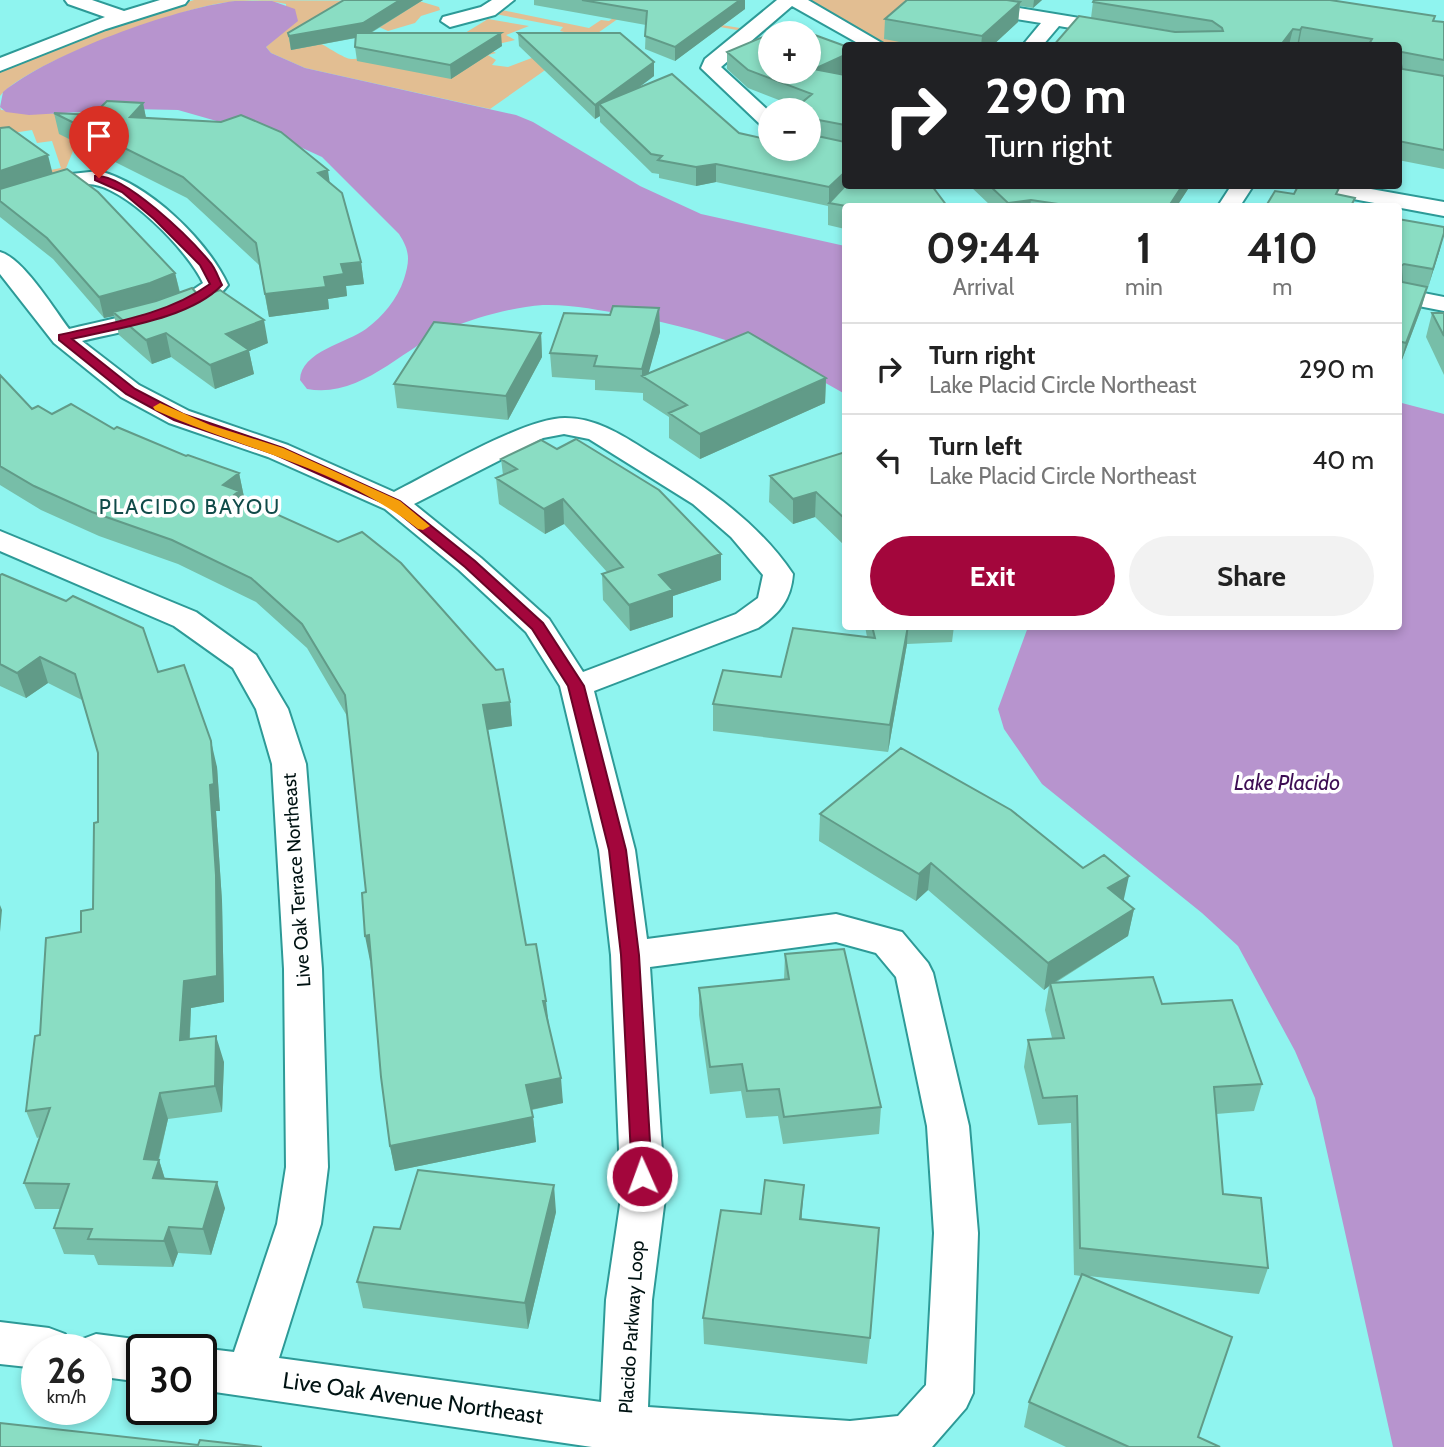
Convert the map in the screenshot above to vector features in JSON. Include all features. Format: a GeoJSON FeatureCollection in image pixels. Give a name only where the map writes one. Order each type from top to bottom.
{"type":"FeatureCollection","features":[{"type":"Feature","properties":{"kind":"street"},"geometry":{"type":"LineString","coordinates":[[74,0],[123,17]]}},
{"type":"Feature","properties":{"kind":"street"},"geometry":{"type":"LineString","coordinates":[[0,65],[123,17],[146,3],[179,0]]}},
{"type":"Feature","properties":{"kind":"street"},"geometry":{"type":"LineString","coordinates":[[450,21],[488,11],[505,0]]}},
{"type":"Feature","properties":{"kind":"street"},"geometry":{"type":"LineString","coordinates":[[758,112],[711,68],[712,63],[788,0]]}},
{"type":"Feature","properties":{"kind":"street"},"geometry":{"type":"LineString","coordinates":[[794,0],[871,42]]}},
{"type":"Feature","properties":{"kind":"street"},"geometry":{"type":"LineString","coordinates":[[937,0],[1135,33]]}},
{"type":"Feature","properties":{"kind":"street"},"geometry":{"type":"LineString","coordinates":[[1035,42],[1054,20]]}},
{"type":"Feature","properties":{"kind":"street"},"geometry":{"type":"LineString","coordinates":[[0,202],[73,180],[99,178],[111,182],[126,189],[158,217],[205,264],[216,285],[194,301],[154,315],[63,338]]}},
{"type":"Feature","properties":{"kind":"street"},"geometry":{"type":"LineString","coordinates":[[1402,180],[1444,187]]}},
{"type":"Feature","properties":{"kind":"street"},"geometry":{"type":"LineString","coordinates":[[1338,189],[1444,208]]}},
{"type":"Feature","properties":{"kind":"street","name":"Placido Parkway Loop"},"geometry":{"type":"LineString","coordinates":[[0,259],[51,319],[63,338],[130,391],[179,417],[278,451],[395,503],[470,564],[538,626],[576,686],[617,850],[630,955],[643,1198],[629,1300],[620,1437]]}},
{"type":"Feature","properties":{"kind":"street"},"geometry":{"type":"LineString","coordinates":[[1402,296],[1444,304]]}},
{"type":"Feature","properties":{"kind":"street"},"geometry":{"type":"LineString","coordinates":[[395,503],[535,432],[564,426],[597,432],[703,498],[741,531],[778,574],[777,591],[769,607],[747,621],[576,686]]}},
{"type":"Feature","properties":{"kind":"street","name":"Live Oak Terrace Northeast"},"geometry":{"type":"LineString","coordinates":[[0,540],[185,619],[245,662],[272,709],[289,764],[303,970],[307,1167],[299,1224],[250,1375]]}},
{"type":"Feature","properties":{"kind":"street","name":"Live Oak Avenue Northeast"},"geometry":{"type":"LineString","coordinates":[[217,1370],[620,1437],[850,1444],[910,1437],[949,1393],[956,1233],[948,1126],[914,973],[889,942],[836,928],[630,955]]}},
{"type":"Feature","properties":{"kind":"street"},"geometry":{"type":"LineString","coordinates":[[0,1343],[21,1346]]}},
{"type":"Feature","properties":{"kind":"shaded area"},"geometry":{"type":"Polygon","coordinates":[[[194,0],[419,1],[439,7],[440,10],[421,16],[415,23],[388,31],[370,23],[296,45],[306,47],[318,42],[351,59],[363,57],[406,35],[425,32],[445,36],[469,47],[465,33],[488,19],[529,26],[506,35],[515,40],[485,47],[496,53],[488,55],[496,60],[492,65],[508,67],[537,56],[577,35],[560,31],[563,27],[495,14],[502,10],[589,28],[601,20],[609,21],[625,9],[740,28],[737,30],[629,11],[490,109],[305,68],[271,53],[266,47],[286,29],[286,4],[262,1],[230,2],[172,16],[104,39],[40,68],[0,96],[0,69],[128,21],[194,0]]]}},
{"type":"Feature","properties":{"kind":"shaded area"},"geometry":{"type":"Polygon","coordinates":[[[809,0],[910,0],[919,42],[880,42],[809,0]]]}},
{"type":"Feature","properties":{"kind":"shaded area"},"geometry":{"type":"Polygon","coordinates":[[[0,107],[1,110],[60,114],[89,112],[62,178],[23,175],[61,168],[52,141],[37,143],[32,130],[0,135],[0,107]]]}},
{"type":"Feature","properties":{"kind":"water"},"geometry":{"type":"Polygon","coordinates":[[[235,1],[272,1],[295,9],[298,21],[266,47],[271,53],[305,68],[516,115],[533,122],[640,186],[701,214],[842,245],[842,392],[766,355],[712,336],[627,315],[554,305],[520,308],[472,320],[433,336],[364,379],[327,390],[307,389],[300,380],[302,370],[308,362],[326,349],[358,334],[378,319],[398,294],[408,261],[407,251],[399,234],[322,157],[287,141],[178,110],[131,109],[29,115],[6,112],[0,107],[3,92],[51,62],[113,35],[209,6],[235,1]]]}},
{"type":"Feature","properties":{"kind":"water","name":"Lake Placido"},"geometry":{"type":"Polygon","coordinates":[[[1402,403],[1444,414],[1444,1447],[1393,1447],[1315,1098],[1295,1051],[1238,946],[1202,913],[1042,784],[1004,729],[998,709],[1027,630],[1402,630],[1402,403]]]}},
{"type":"Feature","properties":{"kind":"building"},"geometry":{"type":"Polygon","coordinates":[[[344,0],[400,0],[363,23],[289,36],[288,33],[344,0]]]}},
{"type":"Feature","properties":{"kind":"building"},"geometry":{"type":"Polygon","coordinates":[[[582,0],[740,0],[675,47],[645,36],[647,11],[582,0]]]}},
{"type":"Feature","properties":{"kind":"building"},"geometry":{"type":"Polygon","coordinates":[[[907,0],[1020,2],[982,36],[885,19],[907,0]]]}},
{"type":"Feature","properties":{"kind":"building"},"geometry":{"type":"Polygon","coordinates":[[[1330,0],[1435,16],[1433,21],[1444,22],[1444,60],[1402,52],[1402,42],[1370,42],[1372,39],[1302,27],[1300,30],[1293,29],[1283,42],[1056,42],[1079,16],[1175,32],[1223,31],[1212,21],[1093,2],[1330,0]]]}},
{"type":"Feature","properties":{"kind":"building"},"geometry":{"type":"Polygon","coordinates":[[[356,33],[501,33],[450,65],[355,47],[356,33]]]}},
{"type":"Feature","properties":{"kind":"building"},"geometry":{"type":"Polygon","coordinates":[[[518,33],[620,33],[654,62],[595,105],[518,33]]]}},
{"type":"Feature","properties":{"kind":"building"},"geometry":{"type":"Polygon","coordinates":[[[821,37],[842,45],[842,56],[821,66],[821,37]]]}},
{"type":"Feature","properties":{"kind":"building"},"geometry":{"type":"Polygon","coordinates":[[[758,39],[758,74],[748,70],[727,52],[758,39]]]}},
{"type":"Feature","properties":{"kind":"building"},"geometry":{"type":"Polygon","coordinates":[[[1402,69],[1444,76],[1444,150],[1402,142],[1402,69]]]}},
{"type":"Feature","properties":{"kind":"building"},"geometry":{"type":"Polygon","coordinates":[[[821,70],[842,74],[842,124],[821,120],[821,98],[807,98],[812,94],[785,84],[821,84],[821,70]]]}},
{"type":"Feature","properties":{"kind":"building"},"geometry":{"type":"Polygon","coordinates":[[[672,74],[739,133],[758,137],[758,161],[821,161],[821,137],[842,141],[842,175],[829,187],[716,164],[696,167],[658,160],[662,156],[651,154],[599,104],[672,74]]]}},
{"type":"Feature","properties":{"kind":"building"},"geometry":{"type":"Polygon","coordinates":[[[107,101],[143,103],[130,117],[221,122],[241,115],[281,132],[328,170],[318,173],[342,193],[361,262],[341,264],[344,274],[324,277],[326,287],[265,294],[256,243],[183,177],[54,113],[93,115],[107,101]]]}},
{"type":"Feature","properties":{"kind":"building"},"geometry":{"type":"Polygon","coordinates":[[[9,127],[48,155],[0,171],[0,128],[9,127]]]}},
{"type":"Feature","properties":{"kind":"building"},"geometry":{"type":"Polygon","coordinates":[[[67,169],[98,192],[175,273],[99,297],[47,238],[0,201],[0,189],[67,169]]]}},
{"type":"Feature","properties":{"kind":"building"},"geometry":{"type":"Polygon","coordinates":[[[842,189],[934,189],[945,203],[842,203],[842,205],[829,203],[842,189]]]}},
{"type":"Feature","properties":{"kind":"building"},"geometry":{"type":"Polygon","coordinates":[[[993,189],[1180,189],[1171,203],[1052,203],[1031,200],[1008,203],[993,189]]]}},
{"type":"Feature","properties":{"kind":"building"},"geometry":{"type":"Polygon","coordinates":[[[1296,189],[1338,189],[1336,194],[1355,198],[1352,203],[1268,203],[1275,191],[1294,194],[1296,189]]]}},
{"type":"Feature","properties":{"kind":"building"},"geometry":{"type":"Polygon","coordinates":[[[1402,220],[1444,227],[1433,269],[1402,265],[1402,220]]]}},
{"type":"Feature","properties":{"kind":"building"},"geometry":{"type":"Polygon","coordinates":[[[1402,282],[1427,287],[1406,343],[1402,342],[1402,282]]]}},
{"type":"Feature","properties":{"kind":"building"},"geometry":{"type":"Polygon","coordinates":[[[192,288],[200,297],[220,290],[264,320],[226,334],[249,350],[210,365],[166,333],[146,340],[113,312],[192,288]]]}},
{"type":"Feature","properties":{"kind":"building"},"geometry":{"type":"Polygon","coordinates":[[[613,306],[659,308],[642,369],[594,366],[597,356],[550,353],[564,313],[610,315],[613,306]]]}},
{"type":"Feature","properties":{"kind":"building"},"geometry":{"type":"Polygon","coordinates":[[[1432,313],[1444,313],[1444,336],[1432,313]]]}},
{"type":"Feature","properties":{"kind":"building"},"geometry":{"type":"Polygon","coordinates":[[[434,322],[541,333],[506,396],[394,384],[434,322]]]}},
{"type":"Feature","properties":{"kind":"building"},"geometry":{"type":"Polygon","coordinates":[[[748,332],[826,378],[700,434],[669,413],[687,405],[642,376],[748,332]]]}},
{"type":"Feature","properties":{"kind":"building"},"geometry":{"type":"Polygon","coordinates":[[[0,375],[32,409],[38,406],[52,414],[71,404],[114,429],[117,427],[186,456],[239,473],[223,485],[239,491],[234,495],[338,542],[362,532],[401,563],[496,670],[503,669],[510,702],[483,705],[526,945],[536,944],[546,1001],[543,1001],[561,1078],[526,1085],[533,1117],[390,1146],[381,1077],[369,935],[365,936],[362,893],[366,892],[345,695],[302,624],[251,578],[172,540],[92,512],[34,486],[0,466],[0,375]]]}},
{"type":"Feature","properties":{"kind":"building"},"geometry":{"type":"Polygon","coordinates":[[[576,439],[659,490],[721,554],[659,575],[673,590],[629,605],[602,574],[623,567],[563,499],[544,509],[496,478],[517,469],[501,459],[541,440],[557,449],[576,439]]]}},
{"type":"Feature","properties":{"kind":"building"},"geometry":{"type":"Polygon","coordinates":[[[842,453],[842,516],[816,492],[793,499],[770,476],[842,453]]]}},
{"type":"Feature","properties":{"kind":"building"},"geometry":{"type":"Polygon","coordinates":[[[2,574],[66,601],[73,596],[143,628],[158,672],[184,665],[211,741],[214,784],[210,785],[216,875],[217,976],[184,981],[180,1040],[216,1036],[215,1086],[160,1093],[144,1159],[159,1160],[153,1178],[217,1182],[203,1229],[169,1227],[164,1241],[88,1239],[92,1229],[54,1228],[69,1184],[24,1183],[50,1108],[26,1111],[35,1036],[40,1035],[46,938],[81,932],[81,911],[93,909],[94,823],[98,822],[98,753],[75,674],[40,657],[17,673],[0,664],[2,574]]]}},
{"type":"Feature","properties":{"kind":"building"},"geometry":{"type":"Polygon","coordinates":[[[793,628],[875,638],[873,630],[907,630],[890,725],[713,704],[723,670],[781,677],[793,628]]]}},
{"type":"Feature","properties":{"kind":"building"},"geometry":{"type":"Polygon","coordinates":[[[901,748],[1011,810],[1083,868],[1104,855],[1129,876],[1108,888],[1134,909],[1048,963],[931,863],[919,874],[820,814],[901,748]]]}},
{"type":"Feature","properties":{"kind":"building"},"geometry":{"type":"Polygon","coordinates":[[[844,949],[881,1107],[784,1117],[779,1089],[747,1091],[742,1064],[710,1067],[699,988],[789,979],[785,954],[844,949]]]}},
{"type":"Feature","properties":{"kind":"building"},"geometry":{"type":"Polygon","coordinates":[[[1153,977],[1162,1004],[1232,1000],[1262,1084],[1214,1087],[1223,1194],[1261,1198],[1268,1268],[1080,1248],[1077,1096],[1043,1098],[1028,1040],[1064,1038],[1050,983],[1153,977]]]}},
{"type":"Feature","properties":{"kind":"building"},"geometry":{"type":"Polygon","coordinates":[[[418,1170],[554,1185],[525,1303],[357,1282],[374,1227],[400,1229],[418,1170]]]}},
{"type":"Feature","properties":{"kind":"building"},"geometry":{"type":"Polygon","coordinates":[[[765,1180],[804,1185],[800,1219],[879,1228],[870,1338],[703,1318],[721,1210],[761,1214],[765,1180]]]}},
{"type":"Feature","properties":{"kind":"building"},"geometry":{"type":"Polygon","coordinates":[[[1082,1274],[1232,1337],[1198,1437],[1220,1447],[1129,1447],[1029,1402],[1082,1274]]]}},
{"type":"Feature","properties":{"kind":"building"},"geometry":{"type":"Polygon","coordinates":[[[0,1423],[198,1445],[200,1440],[262,1447],[0,1447],[0,1423]]]}},
{"type":"Feature","properties":{"kind":"slow traffic"},"geometry":{"type":"LineString","coordinates":[[160,407],[206,428],[278,451],[395,503],[423,526]]}},
{"type":"Feature","properties":{"kind":"district","name":"PLACIDO BAYOU"},"geometry":{"type":"Point","coordinates":[190,507]}},
{"type":"Feature","properties":{"kind":"route"},"geometry":{"type":"LineString","coordinates":[[99,178],[126,189],[158,217],[205,264],[216,285],[194,301],[154,315],[63,338],[130,391],[179,417],[278,451],[395,503],[470,564],[538,626],[576,686],[617,850],[630,955],[642,1176]]}}]}
